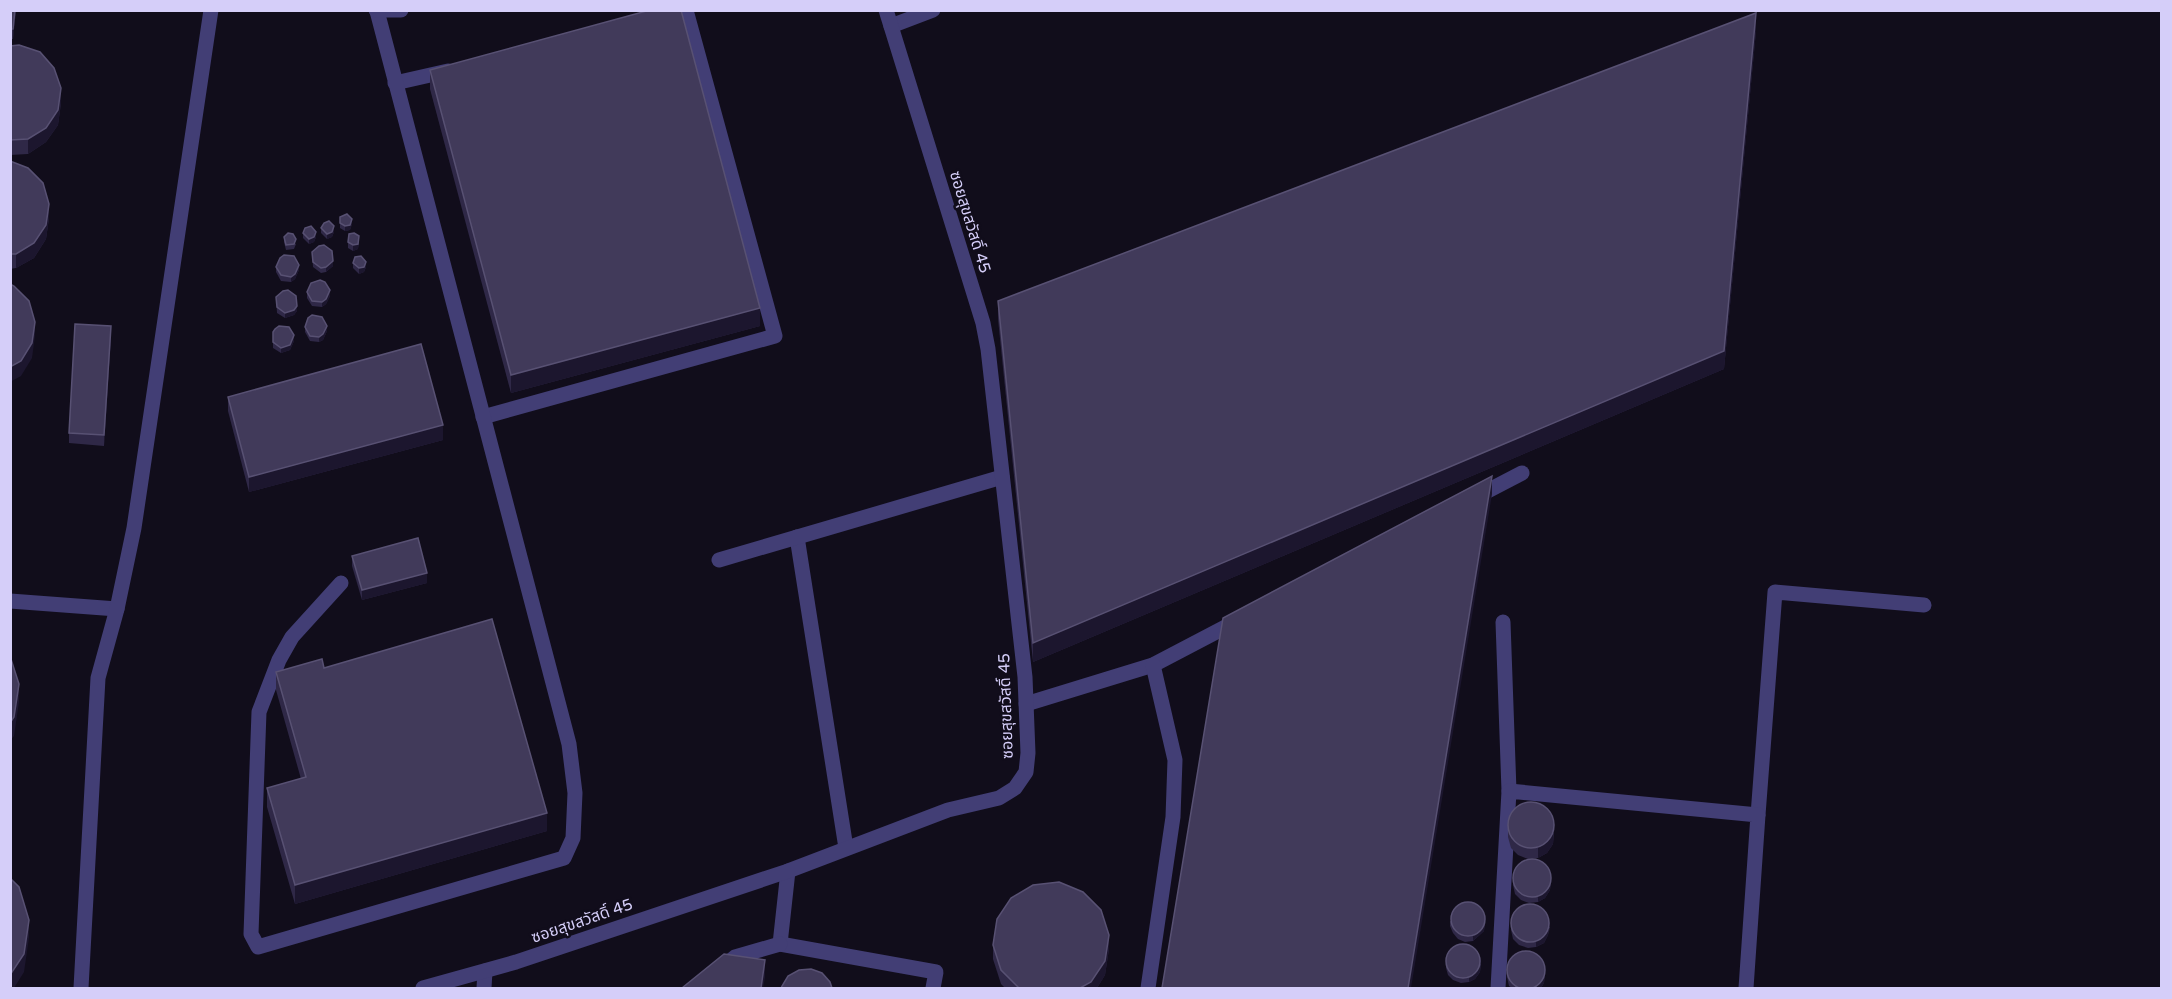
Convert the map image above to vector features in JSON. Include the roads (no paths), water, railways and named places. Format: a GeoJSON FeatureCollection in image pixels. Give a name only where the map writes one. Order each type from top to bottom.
{"type":"FeatureCollection","features":[{"type":"Feature","properties":{"kind":"street"},"geometry":{"type":"LineString","coordinates":[[81,988],[98,678],[117,609],[134,528],[212,10]]}},
{"type":"Feature","properties":{"kind":"street"},"geometry":{"type":"LineString","coordinates":[[341,583],[292,637],[279,660],[259,712],[251,933],[258,947],[564,858],[573,838],[575,793],[569,744],[377,11],[401,10]]}},
{"type":"Feature","properties":{"kind":"street","name":"ซอยสุขสวัสดิ์ 45"},"geometry":{"type":"LineString","coordinates":[[423,988],[485,971],[788,870],[948,810],[999,798],[1015,788],[1026,772],[1028,753],[1025,677],[983,323],[886,10]]}},
{"type":"Feature","properties":{"kind":"street"},"geometry":{"type":"LineString","coordinates":[[891,27],[933,10]]}},
{"type":"Feature","properties":{"kind":"street"},"geometry":{"type":"LineString","coordinates":[[483,417],[775,336],[687,14],[652,22]]}},
{"type":"Feature","properties":{"kind":"street"},"geometry":{"type":"LineString","coordinates":[[395,83],[465,66]]}},
{"type":"Feature","properties":{"kind":"street"},"geometry":{"type":"LineString","coordinates":[[1458,506],[1522,473]]}},
{"type":"Feature","properties":{"kind":"street"},"geometry":{"type":"LineString","coordinates":[[718,560],[1002,477]]}},
{"type":"Feature","properties":{"kind":"street"},"geometry":{"type":"LineString","coordinates":[[797,537],[846,848]]}},
{"type":"Feature","properties":{"kind":"street"},"geometry":{"type":"LineString","coordinates":[[1746,988],[1775,592],[1924,605]]}},
{"type":"Feature","properties":{"kind":"street"},"geometry":{"type":"LineString","coordinates":[[10,601],[117,609]]}},
{"type":"Feature","properties":{"kind":"street"},"geometry":{"type":"LineString","coordinates":[[1026,704],[1153,665],[1246,616]]}},
{"type":"Feature","properties":{"kind":"street"},"geometry":{"type":"LineString","coordinates":[[1498,988],[1509,791],[1503,622]]}},
{"type":"Feature","properties":{"kind":"street"},"geometry":{"type":"LineString","coordinates":[[1148,988],[1173,818],[1175,760],[1153,665]]}},
{"type":"Feature","properties":{"kind":"street"},"geometry":{"type":"LineString","coordinates":[[1509,791],[1758,815]]}},
{"type":"Feature","properties":{"kind":"street"},"geometry":{"type":"LineString","coordinates":[[780,944],[788,870]]}},
{"type":"Feature","properties":{"kind":"street"},"geometry":{"type":"LineString","coordinates":[[698,988],[735,957],[780,944],[936,972],[933,988]]}},
{"type":"Feature","properties":{"kind":"street"},"geometry":{"type":"LineString","coordinates":[[484,988],[485,971]]}}]}
